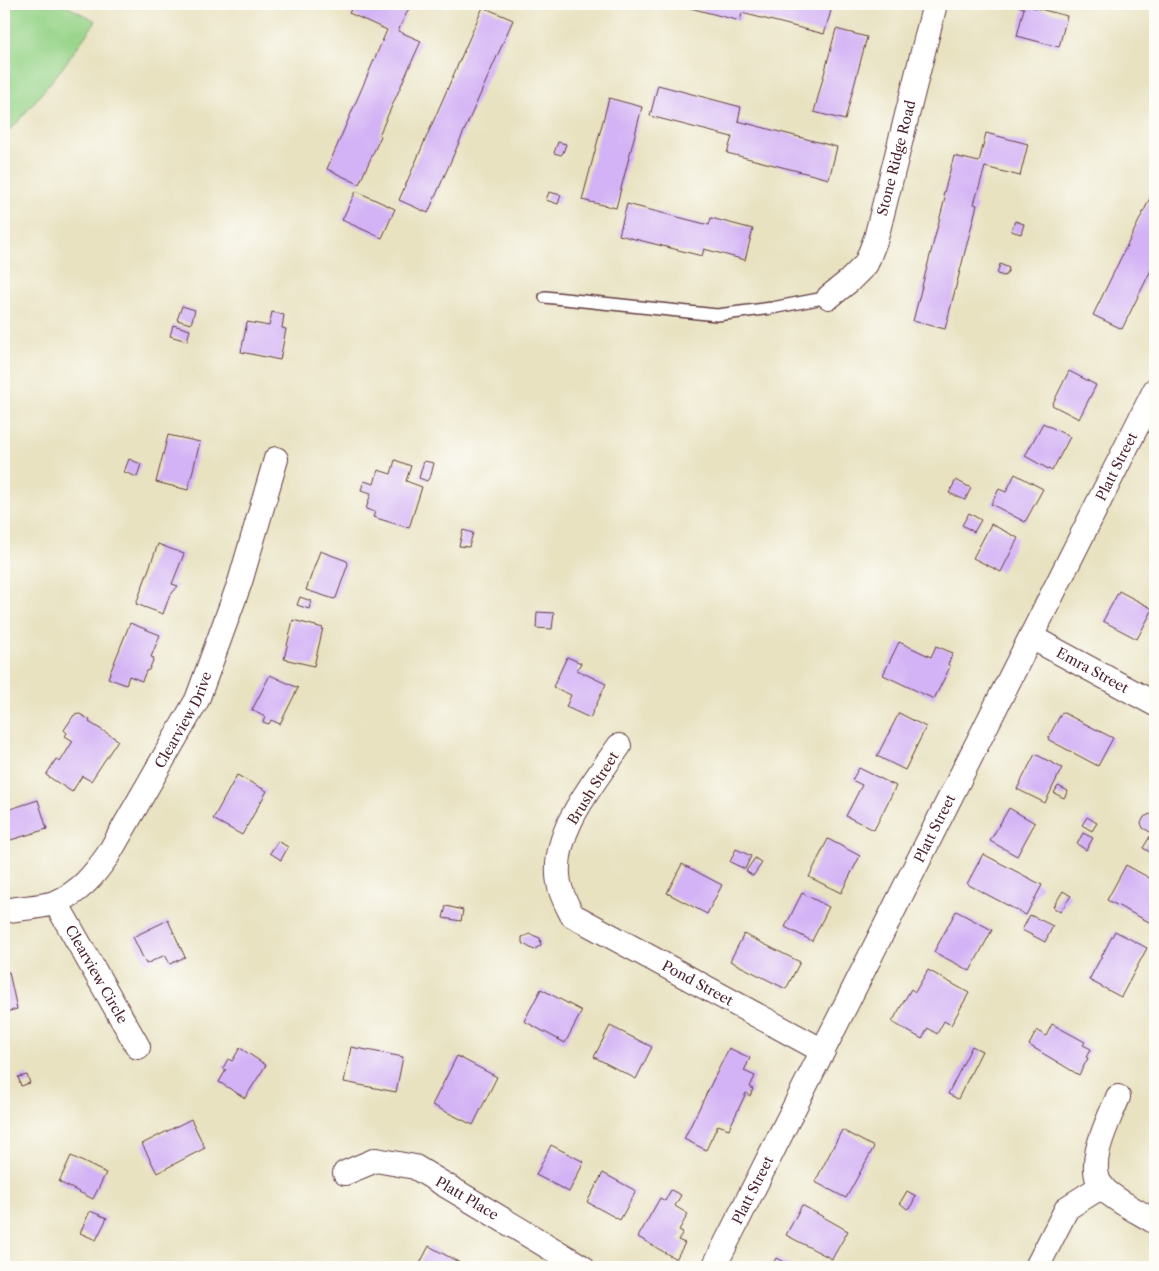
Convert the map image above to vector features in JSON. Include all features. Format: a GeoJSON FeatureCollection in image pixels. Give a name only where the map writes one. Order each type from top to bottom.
{"type":"FeatureCollection","features":[{"type":"Feature","properties":{"kind":"street","name":"Stone Ridge Road"},"geometry":{"type":"LineString","coordinates":[[829,297],[849,282],[866,264],[876,238],[935,4]]}},
{"type":"Feature","properties":{"kind":"street","name":"Platt Street"},"geometry":{"type":"LineString","coordinates":[[714,1267],[1155,390]]}},
{"type":"Feature","properties":{"kind":"street","name":"Clearview Drive"},"geometry":{"type":"LineString","coordinates":[[4,911],[56,902],[76,891],[94,875],[108,855],[197,700],[240,582],[276,459]]}},
{"type":"Feature","properties":{"kind":"street","name":"Emra Street"},"geometry":{"type":"LineString","coordinates":[[1031,637],[1155,704]]}},
{"type":"Feature","properties":{"kind":"street","name":"Brush Street"},"geometry":{"type":"LineString","coordinates":[[572,915],[562,897],[558,882],[559,858],[566,833],[575,812],[619,746]]}},
{"type":"Feature","properties":{"kind":"street","name":"Clearview Circle"},"geometry":{"type":"LineString","coordinates":[[56,902],[138,1047]]}},
{"type":"Feature","properties":{"kind":"street","name":"Pond Street"},"geometry":{"type":"LineString","coordinates":[[572,915],[823,1051]]}},
{"type":"Feature","properties":{"kind":"street"},"geometry":{"type":"LineString","coordinates":[[1118,1097],[1095,1160],[1100,1183],[1104,1190],[1155,1222]]}},
{"type":"Feature","properties":{"kind":"street","name":"Platt Place"},"geometry":{"type":"LineString","coordinates":[[345,1173],[376,1160],[416,1167],[582,1267]]}},
{"type":"Feature","properties":{"kind":"street"},"geometry":{"type":"LineString","coordinates":[[1036,1267],[1067,1208],[1100,1183]]}},
{"type":"Feature","properties":{"kind":"lane"},"geometry":{"type":"LineString","coordinates":[[545,297],[717,315],[772,308],[829,297]]}},
{"type":"Feature","properties":{"kind":"green space"},"geometry":{"type":"Polygon","coordinates":[[[4,4],[62,4],[96,21],[63,67],[16,124],[4,134],[4,4]]]}},
{"type":"Feature","properties":{"kind":"building"},"geometry":{"type":"Polygon","coordinates":[[[354,4],[411,4],[398,31],[421,41],[359,184],[327,169],[387,30],[349,13],[354,4]]]}},
{"type":"Feature","properties":{"kind":"building"},"geometry":{"type":"Polygon","coordinates":[[[675,4],[833,4],[824,34],[742,13],[740,21],[675,4]]]}},
{"type":"Feature","properties":{"kind":"building"},"geometry":{"type":"Polygon","coordinates":[[[1012,4],[1033,4],[1032,7],[1067,16],[1059,47],[1017,36],[1024,8],[1012,4]]]}},
{"type":"Feature","properties":{"kind":"building"},"geometry":{"type":"Polygon","coordinates":[[[483,7],[513,20],[428,213],[399,200],[483,7]]]}},
{"type":"Feature","properties":{"kind":"building"},"geometry":{"type":"Polygon","coordinates":[[[836,29],[867,37],[845,120],[814,112],[836,29]]]}},
{"type":"Feature","properties":{"kind":"building"},"geometry":{"type":"Polygon","coordinates":[[[658,85],[741,107],[738,121],[837,147],[829,179],[727,153],[732,137],[650,116],[658,85]]]}},
{"type":"Feature","properties":{"kind":"building"},"geometry":{"type":"Polygon","coordinates":[[[609,98],[642,107],[616,208],[582,200],[609,98]]]}},
{"type":"Feature","properties":{"kind":"building"},"geometry":{"type":"Polygon","coordinates":[[[986,133],[1028,144],[1020,176],[985,167],[974,204],[977,205],[945,329],[913,321],[954,156],[979,162],[986,133]]]}},
{"type":"Feature","properties":{"kind":"building"},"geometry":{"type":"Polygon","coordinates":[[[558,142],[566,144],[561,155],[554,153],[558,142]]]}},
{"type":"Feature","properties":{"kind":"building"},"geometry":{"type":"Polygon","coordinates":[[[1155,188],[1155,262],[1122,329],[1093,315],[1155,188]]]}},
{"type":"Feature","properties":{"kind":"building"},"geometry":{"type":"Polygon","coordinates":[[[356,191],[395,209],[382,238],[342,220],[356,191]]]}},
{"type":"Feature","properties":{"kind":"building"},"geometry":{"type":"Polygon","coordinates":[[[549,192],[561,195],[558,204],[546,200],[549,192]]]}},
{"type":"Feature","properties":{"kind":"building"},"geometry":{"type":"Polygon","coordinates":[[[627,204],[709,225],[711,218],[753,229],[745,260],[704,249],[702,256],[619,235],[627,204]]]}},
{"type":"Feature","properties":{"kind":"building"},"geometry":{"type":"Polygon","coordinates":[[[1015,221],[1024,224],[1021,234],[1011,231],[1015,221]]]}},
{"type":"Feature","properties":{"kind":"building"},"geometry":{"type":"Polygon","coordinates":[[[1000,264],[1009,268],[1004,276],[997,274],[1000,264]]]}},
{"type":"Feature","properties":{"kind":"building"},"geometry":{"type":"Polygon","coordinates":[[[182,306],[195,310],[191,324],[177,320],[182,306]]]}},
{"type":"Feature","properties":{"kind":"building"},"geometry":{"type":"Polygon","coordinates":[[[272,312],[284,315],[282,328],[286,329],[280,360],[241,352],[247,322],[269,326],[272,312]]]}},
{"type":"Feature","properties":{"kind":"building"},"geometry":{"type":"Polygon","coordinates":[[[173,325],[190,330],[187,341],[170,336],[173,325]]]}},
{"type":"Feature","properties":{"kind":"building"},"geometry":{"type":"Polygon","coordinates":[[[1069,371],[1096,385],[1079,419],[1052,405],[1069,371]]]}},
{"type":"Feature","properties":{"kind":"building"},"geometry":{"type":"Polygon","coordinates":[[[1043,423],[1070,437],[1052,471],[1025,456],[1043,423]]]}},
{"type":"Feature","properties":{"kind":"building"},"geometry":{"type":"Polygon","coordinates":[[[168,435],[200,442],[188,490],[156,482],[168,435]]]}},
{"type":"Feature","properties":{"kind":"building"},"geometry":{"type":"Polygon","coordinates":[[[129,459],[141,464],[137,477],[124,472],[129,459]]]}},
{"type":"Feature","properties":{"kind":"building"},"geometry":{"type":"Polygon","coordinates":[[[395,460],[411,466],[406,481],[422,487],[409,528],[373,517],[375,512],[366,509],[371,493],[361,490],[364,481],[374,484],[378,470],[391,474],[395,460]]]}},
{"type":"Feature","properties":{"kind":"building"},"geometry":{"type":"Polygon","coordinates":[[[424,461],[434,463],[431,475],[427,481],[419,478],[424,461]]]}},
{"type":"Feature","properties":{"kind":"building"},"geometry":{"type":"Polygon","coordinates":[[[1015,474],[1043,489],[1025,522],[991,504],[999,489],[1006,492],[1015,474]]]}},
{"type":"Feature","properties":{"kind":"building"},"geometry":{"type":"Polygon","coordinates":[[[956,480],[971,488],[965,500],[949,493],[956,480]]]}},
{"type":"Feature","properties":{"kind":"building"},"geometry":{"type":"Polygon","coordinates":[[[969,513],[981,520],[974,532],[962,525],[969,513]]]}},
{"type":"Feature","properties":{"kind":"building"},"geometry":{"type":"Polygon","coordinates":[[[991,524],[1018,538],[1001,572],[973,558],[991,524]]]}},
{"type":"Feature","properties":{"kind":"building"},"geometry":{"type":"Polygon","coordinates":[[[463,530],[473,533],[469,547],[459,546],[463,530]]]}},
{"type":"Feature","properties":{"kind":"building"},"geometry":{"type":"Polygon","coordinates":[[[158,544],[184,554],[172,584],[178,586],[169,597],[163,614],[136,604],[158,544]]]}},
{"type":"Feature","properties":{"kind":"building"},"geometry":{"type":"Polygon","coordinates":[[[320,551],[347,561],[348,564],[334,599],[306,590],[320,551]]]}},
{"type":"Feature","properties":{"kind":"building"},"geometry":{"type":"Polygon","coordinates":[[[1119,591],[1153,609],[1137,639],[1103,621],[1119,591]]]}},
{"type":"Feature","properties":{"kind":"building"},"geometry":{"type":"Polygon","coordinates":[[[300,597],[311,601],[309,609],[297,605],[300,597]]]}},
{"type":"Feature","properties":{"kind":"building"},"geometry":{"type":"Polygon","coordinates":[[[537,612],[554,613],[552,629],[536,628],[537,612]]]}},
{"type":"Feature","properties":{"kind":"building"},"geometry":{"type":"Polygon","coordinates":[[[293,620],[323,628],[314,666],[284,659],[293,620]]]}},
{"type":"Feature","properties":{"kind":"building"},"geometry":{"type":"Polygon","coordinates":[[[130,623],[160,635],[151,657],[154,658],[142,681],[129,676],[126,685],[108,678],[130,623]]]}},
{"type":"Feature","properties":{"kind":"building"},"geometry":{"type":"Polygon","coordinates":[[[899,642],[931,657],[936,646],[953,653],[948,664],[950,667],[934,699],[883,675],[899,642]]]}},
{"type":"Feature","properties":{"kind":"building"},"geometry":{"type":"Polygon","coordinates":[[[567,657],[581,663],[577,670],[606,684],[590,718],[566,707],[571,695],[553,687],[567,657]]]}},
{"type":"Feature","properties":{"kind":"building"},"geometry":{"type":"Polygon","coordinates":[[[270,675],[298,688],[280,724],[271,720],[269,724],[263,722],[265,717],[252,710],[270,675]]]}},
{"type":"Feature","properties":{"kind":"building"},"geometry":{"type":"Polygon","coordinates":[[[1062,712],[1113,738],[1098,766],[1049,740],[1048,738],[1062,712]]]}},
{"type":"Feature","properties":{"kind":"building"},"geometry":{"type":"Polygon","coordinates":[[[899,713],[926,727],[905,770],[877,756],[899,713]]]}},
{"type":"Feature","properties":{"kind":"building"},"geometry":{"type":"Polygon","coordinates":[[[80,714],[90,720],[89,722],[118,740],[91,781],[82,776],[72,792],[46,775],[56,759],[60,762],[73,741],[65,736],[67,733],[64,730],[74,715],[80,714]]]}},
{"type":"Feature","properties":{"kind":"building"},"geometry":{"type":"Polygon","coordinates":[[[1035,754],[1062,768],[1045,803],[1017,789],[1035,754]]]}},
{"type":"Feature","properties":{"kind":"building"},"geometry":{"type":"Polygon","coordinates":[[[859,768],[896,786],[874,830],[846,816],[862,785],[852,780],[859,768]]]}},
{"type":"Feature","properties":{"kind":"building"},"geometry":{"type":"Polygon","coordinates":[[[237,775],[267,791],[242,835],[213,819],[237,775]]]}},
{"type":"Feature","properties":{"kind":"building"},"geometry":{"type":"Polygon","coordinates":[[[1058,786],[1068,791],[1064,798],[1054,793],[1058,786]]]}},
{"type":"Feature","properties":{"kind":"building"},"geometry":{"type":"Polygon","coordinates":[[[38,800],[47,829],[4,842],[4,811],[38,800]]]}},
{"type":"Feature","properties":{"kind":"building"},"geometry":{"type":"Polygon","coordinates":[[[1009,808],[1035,823],[1017,856],[990,841],[1009,808]]]}},
{"type":"Feature","properties":{"kind":"building"},"geometry":{"type":"Polygon","coordinates":[[[1150,814],[1155,817],[1155,855],[1143,848],[1152,833],[1143,828],[1141,823],[1144,817],[1150,814]]]}},
{"type":"Feature","properties":{"kind":"building"},"geometry":{"type":"Polygon","coordinates":[[[1087,817],[1097,823],[1092,831],[1082,825],[1087,817]]]}},
{"type":"Feature","properties":{"kind":"building"},"geometry":{"type":"Polygon","coordinates":[[[1083,833],[1093,838],[1086,850],[1077,844],[1083,833]]]}},
{"type":"Feature","properties":{"kind":"building"},"geometry":{"type":"Polygon","coordinates":[[[828,839],[860,856],[841,893],[809,877],[828,839]]]}},
{"type":"Feature","properties":{"kind":"building"},"geometry":{"type":"Polygon","coordinates":[[[278,841],[288,847],[281,860],[270,853],[278,841]]]}},
{"type":"Feature","properties":{"kind":"building"},"geometry":{"type":"Polygon","coordinates":[[[736,849],[751,856],[745,869],[730,862],[736,849]]]}},
{"type":"Feature","properties":{"kind":"building"},"geometry":{"type":"Polygon","coordinates":[[[983,854],[1042,885],[1026,915],[967,884],[983,854]]]}},
{"type":"Feature","properties":{"kind":"building"},"geometry":{"type":"Polygon","coordinates":[[[755,858],[762,863],[753,876],[746,871],[755,858]]]}},
{"type":"Feature","properties":{"kind":"building"},"geometry":{"type":"Polygon","coordinates":[[[682,864],[722,885],[707,914],[667,893],[682,864]]]}},
{"type":"Feature","properties":{"kind":"building"},"geometry":{"type":"Polygon","coordinates":[[[1126,865],[1155,881],[1155,914],[1151,923],[1107,900],[1126,865]]]}},
{"type":"Feature","properties":{"kind":"building"},"geometry":{"type":"Polygon","coordinates":[[[1063,891],[1071,896],[1060,912],[1053,907],[1063,891]]]}},
{"type":"Feature","properties":{"kind":"building"},"geometry":{"type":"Polygon","coordinates":[[[802,893],[829,907],[812,941],[785,927],[802,893]]]}},
{"type":"Feature","properties":{"kind":"building"},"geometry":{"type":"Polygon","coordinates":[[[446,906],[463,910],[461,921],[443,918],[446,906]]]}},
{"type":"Feature","properties":{"kind":"building"},"geometry":{"type":"Polygon","coordinates":[[[956,911],[992,930],[970,971],[934,952],[956,911]]]}},
{"type":"Feature","properties":{"kind":"building"},"geometry":{"type":"Polygon","coordinates":[[[1030,915],[1053,926],[1045,942],[1022,930],[1030,915]]]}},
{"type":"Feature","properties":{"kind":"building"},"geometry":{"type":"Polygon","coordinates":[[[168,920],[185,957],[170,964],[165,955],[146,964],[133,937],[168,920]]]}},
{"type":"Feature","properties":{"kind":"building"},"geometry":{"type":"Polygon","coordinates":[[[1115,931],[1147,948],[1121,997],[1089,980],[1115,931]]]}},
{"type":"Feature","properties":{"kind":"building"},"geometry":{"type":"Polygon","coordinates":[[[530,934],[540,938],[541,945],[534,950],[522,943],[522,937],[530,934]]]}},
{"type":"Feature","properties":{"kind":"building"},"geometry":{"type":"Polygon","coordinates":[[[744,934],[800,962],[786,989],[730,961],[744,934]]]}},
{"type":"Feature","properties":{"kind":"building"},"geometry":{"type":"Polygon","coordinates":[[[928,970],[969,993],[951,1025],[944,1021],[937,1034],[928,1028],[922,1039],[892,1022],[911,989],[915,992],[928,970]]]}},
{"type":"Feature","properties":{"kind":"building"},"geometry":{"type":"Polygon","coordinates":[[[9,972],[17,1009],[6,1012],[4,1004],[4,973],[9,972]]]}},
{"type":"Feature","properties":{"kind":"building"},"geometry":{"type":"Polygon","coordinates":[[[541,989],[582,1011],[565,1043],[524,1021],[541,989]]]}},
{"type":"Feature","properties":{"kind":"building"},"geometry":{"type":"Polygon","coordinates":[[[1052,1024],[1085,1042],[1083,1045],[1091,1049],[1079,1075],[1029,1045],[1037,1030],[1046,1036],[1052,1024]]]}},
{"type":"Feature","properties":{"kind":"building"},"geometry":{"type":"Polygon","coordinates":[[[610,1026],[652,1047],[636,1079],[594,1057],[610,1026]]]}},
{"type":"Feature","properties":{"kind":"building"},"geometry":{"type":"Polygon","coordinates":[[[972,1046],[982,1051],[958,1099],[948,1094],[972,1046]]]}},
{"type":"Feature","properties":{"kind":"building"},"geometry":{"type":"Polygon","coordinates":[[[351,1047],[403,1057],[396,1092],[344,1082],[351,1047]]]}},
{"type":"Feature","properties":{"kind":"building"},"geometry":{"type":"Polygon","coordinates":[[[240,1048],[266,1065],[245,1098],[219,1082],[226,1070],[223,1068],[228,1059],[232,1061],[240,1048]]]}},
{"type":"Feature","properties":{"kind":"building"},"geometry":{"type":"Polygon","coordinates":[[[729,1048],[750,1058],[744,1071],[755,1076],[750,1087],[753,1089],[750,1096],[746,1093],[729,1129],[718,1125],[706,1150],[684,1139],[729,1048]]]}},
{"type":"Feature","properties":{"kind":"building"},"geometry":{"type":"Polygon","coordinates":[[[457,1056],[497,1077],[473,1125],[432,1105],[457,1056]]]}},
{"type":"Feature","properties":{"kind":"building"},"geometry":{"type":"Polygon","coordinates":[[[27,1075],[30,1083],[21,1086],[18,1077],[27,1075]]]}},
{"type":"Feature","properties":{"kind":"building"},"geometry":{"type":"Polygon","coordinates":[[[191,1119],[205,1148],[157,1173],[142,1144],[191,1119]]]}},
{"type":"Feature","properties":{"kind":"building"},"geometry":{"type":"Polygon","coordinates":[[[842,1130],[874,1147],[846,1198],[815,1182],[842,1130]]]}},
{"type":"Feature","properties":{"kind":"building"},"geometry":{"type":"Polygon","coordinates":[[[551,1145],[584,1162],[569,1192],[536,1175],[551,1145]]]}},
{"type":"Feature","properties":{"kind":"building"},"geometry":{"type":"Polygon","coordinates":[[[71,1156],[106,1173],[93,1199],[59,1182],[71,1156]]]}},
{"type":"Feature","properties":{"kind":"building"},"geometry":{"type":"Polygon","coordinates":[[[603,1173],[636,1191],[620,1220],[587,1202],[603,1173]]]}},
{"type":"Feature","properties":{"kind":"building"},"geometry":{"type":"Polygon","coordinates":[[[671,1190],[681,1195],[675,1206],[688,1214],[679,1230],[683,1232],[678,1240],[685,1243],[676,1259],[638,1237],[660,1198],[665,1201],[671,1190]]]}},
{"type":"Feature","properties":{"kind":"building"},"geometry":{"type":"Polygon","coordinates":[[[907,1191],[916,1196],[911,1206],[907,1209],[900,1203],[907,1191]]]}},
{"type":"Feature","properties":{"kind":"building"},"geometry":{"type":"Polygon","coordinates":[[[802,1205],[848,1231],[832,1259],[786,1235],[802,1205]]]}},
{"type":"Feature","properties":{"kind":"building"},"geometry":{"type":"Polygon","coordinates":[[[90,1211],[107,1218],[96,1240],[80,1233],[90,1211]]]}},
{"type":"Feature","properties":{"kind":"building"},"geometry":{"type":"Polygon","coordinates":[[[429,1246],[462,1264],[460,1267],[418,1267],[429,1246]]]}},
{"type":"Feature","properties":{"kind":"building"},"geometry":{"type":"Polygon","coordinates":[[[776,1258],[793,1267],[771,1267],[776,1258]]]}}]}
